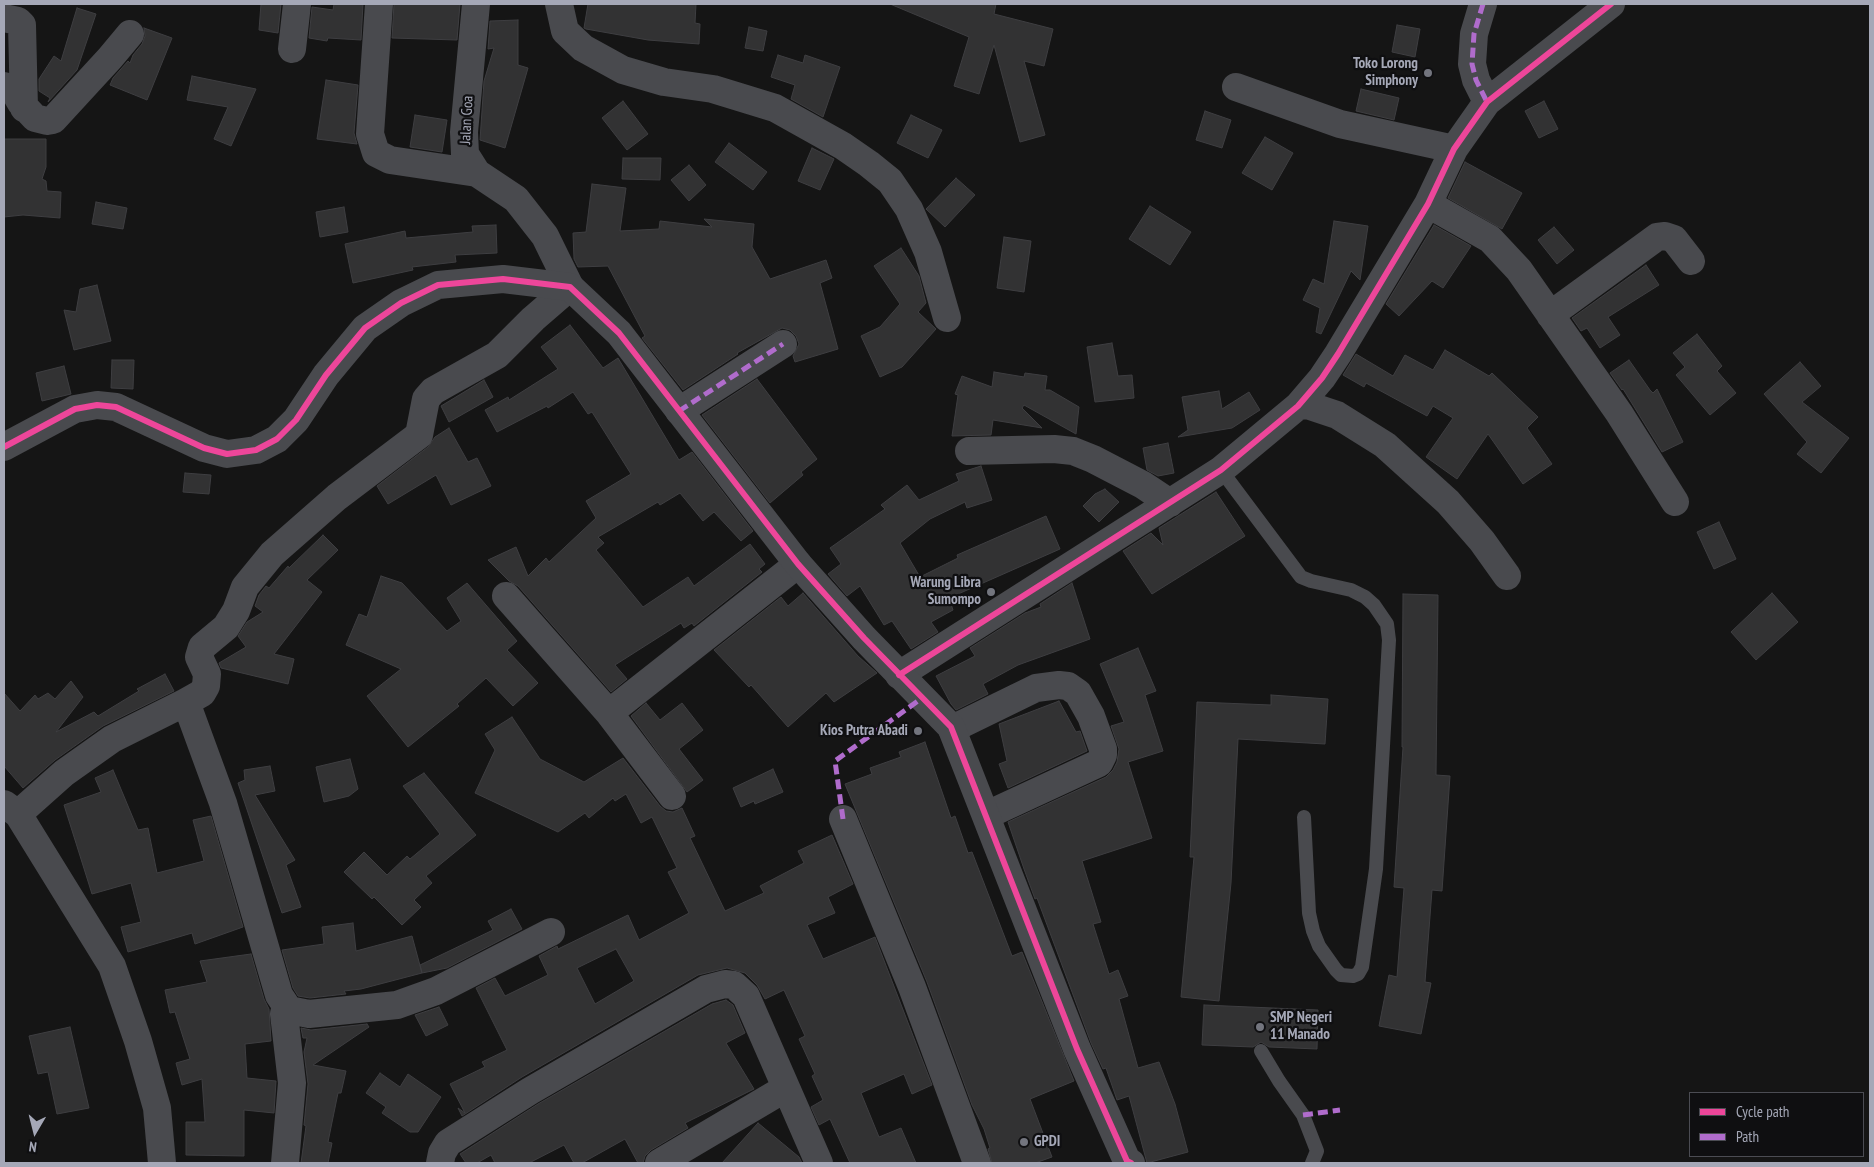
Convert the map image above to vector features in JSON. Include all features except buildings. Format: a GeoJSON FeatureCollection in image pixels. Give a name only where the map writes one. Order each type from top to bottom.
{"type":"FeatureCollection","features":[{"type":"Feature","properties":{"kind":"street"},"geometry":{"type":"LineString","coordinates":[[292,49],[297,4]]}},
{"type":"Feature","properties":{"kind":"street"},"geometry":{"type":"LineString","coordinates":[[379,4],[370,134],[376,153],[390,160],[477,173]]}},
{"type":"Feature","properties":{"kind":"street","name":"Jalan Goa"},"geometry":{"type":"LineString","coordinates":[[476,4],[464,132],[465,154],[477,173],[516,199],[545,236],[570,287]]}},
{"type":"Feature","properties":{"kind":"street"},"geometry":{"type":"LineString","coordinates":[[560,4],[565,31],[583,48],[623,70],[664,82],[713,89],[775,108],[843,146],[890,181],[909,209],[928,252],[947,318]]}},
{"type":"Feature","properties":{"kind":"street"},"geometry":{"type":"LineString","coordinates":[[1483,4],[1474,34],[1472,64],[1476,80],[1487,102]]}},
{"type":"Feature","properties":{"kind":"street"},"geometry":{"type":"LineString","coordinates":[[899,675],[1221,470],[1298,406],[1322,378],[1338,354],[1428,204],[1454,149],[1487,102],[1611,4]]}},
{"type":"Feature","properties":{"kind":"street"},"geometry":{"type":"LineString","coordinates":[[4,18],[18,21],[22,25],[24,108]]}},
{"type":"Feature","properties":{"kind":"street"},"geometry":{"type":"LineString","coordinates":[[4,86],[12,89],[24,108],[35,118],[47,121],[52,120],[130,34]]}},
{"type":"Feature","properties":{"kind":"street"},"geometry":{"type":"LineString","coordinates":[[1236,87],[1340,124],[1454,149]]}},
{"type":"Feature","properties":{"kind":"street"},"geometry":{"type":"LineString","coordinates":[[1428,204],[1490,240],[1519,270],[1619,413],[1675,502]]}},
{"type":"Feature","properties":{"kind":"street"},"geometry":{"type":"LineString","coordinates":[[1550,315],[1657,237],[1665,236],[1674,239],[1691,261]]}},
{"type":"Feature","properties":{"kind":"street"},"geometry":{"type":"LineString","coordinates":[[4,447],[75,409],[97,405],[116,407],[204,448],[227,454],[256,450],[276,438],[296,420],[326,375],[364,328],[401,302],[438,285],[503,279],[570,287],[619,333],[798,564],[899,675],[952,729],[987,814],[1077,1049],[1127,1161],[1131,1163]]}},
{"type":"Feature","properties":{"kind":"street"},"geometry":{"type":"LineString","coordinates":[[162,1163],[157,1108],[138,1041],[112,966],[11,809],[112,738],[202,693],[206,686],[207,674],[199,657],[202,647],[226,627],[245,587],[272,554],[364,476],[419,435],[426,399],[433,391],[498,355],[533,319],[570,287]]}},
{"type":"Feature","properties":{"kind":"street"},"geometry":{"type":"LineString","coordinates":[[678,411],[783,344]]}},
{"type":"Feature","properties":{"kind":"street"},"geometry":{"type":"LineString","coordinates":[[1298,406],[1307,405],[1336,415],[1385,445],[1448,502],[1482,541],[1507,576]]}},
{"type":"Feature","properties":{"kind":"street"},"geometry":{"type":"LineString","coordinates":[[969,451],[1054,449],[1072,451],[1143,485],[1170,503]]}},
{"type":"Feature","properties":{"kind":"street"},"geometry":{"type":"LineString","coordinates":[[609,713],[798,564]]}},
{"type":"Feature","properties":{"kind":"street"},"geometry":{"type":"LineString","coordinates":[[506,596],[609,713],[672,796]]}},
{"type":"Feature","properties":{"kind":"street"},"geometry":{"type":"LineString","coordinates":[[952,729],[1036,688],[1059,685],[1068,686],[1078,693],[1091,716],[1103,749],[1103,755],[1099,763],[987,814]]}},
{"type":"Feature","properties":{"kind":"street"},"geometry":{"type":"LineString","coordinates":[[186,702],[223,804],[279,995],[289,1010],[300,1014],[397,1005],[436,991],[551,932]]}},
{"type":"Feature","properties":{"kind":"street"},"geometry":{"type":"LineString","coordinates":[[843,819],[912,987],[977,1163]]}},
{"type":"Feature","properties":{"kind":"street"},"geometry":{"type":"LineString","coordinates":[[440,1163],[442,1153],[448,1142],[530,1091],[706,989],[725,984],[734,985],[746,996],[819,1163]]}},
{"type":"Feature","properties":{"kind":"street"},"geometry":{"type":"LineString","coordinates":[[285,1163],[292,1083],[284,1016],[286,1006]]}},
{"type":"Feature","properties":{"kind":"street"},"geometry":{"type":"LineString","coordinates":[[658,1163],[786,1088]]}},
{"type":"Feature","properties":{"kind":"lane"},"geometry":{"type":"LineString","coordinates":[[1221,470],[1301,577],[1311,582],[1351,590],[1365,597],[1374,605],[1387,624],[1389,640],[1376,869],[1362,967],[1358,974],[1353,976],[1341,976],[1319,946],[1313,931],[1309,913],[1304,817]]}},
{"type":"Feature","properties":{"kind":"lane"},"geometry":{"type":"LineString","coordinates":[[1261,1051],[1303,1115],[1317,1151],[1312,1163]]}},
{"type":"Feature","properties":{"kind":"marked path"},"geometry":{"type":"LineString","coordinates":[[1483,4],[1474,34],[1472,64],[1476,80],[1487,102]]}},
{"type":"Feature","properties":{"kind":"marked path"},"geometry":{"type":"LineString","coordinates":[[679,411],[783,344]]}},
{"type":"Feature","properties":{"kind":"marked path"},"geometry":{"type":"LineString","coordinates":[[843,819],[835,761],[922,698]]}},
{"type":"Feature","properties":{"kind":"marked path"},"geometry":{"type":"LineString","coordinates":[[1303,1115],[1340,1110]]}},
{"type":"Feature","properties":{"kind":"cycle path"},"geometry":{"type":"LineString","coordinates":[[899,675],[1221,470],[1298,406],[1322,378],[1338,354],[1428,204],[1454,149],[1487,102],[1611,4]]}},
{"type":"Feature","properties":{"kind":"cycle path"},"geometry":{"type":"LineString","coordinates":[[4,447],[75,409],[97,405],[116,407],[204,448],[227,454],[256,450],[277,439],[296,420],[326,375],[365,328],[401,303],[438,285],[503,279],[570,287],[619,333],[798,564],[864,638],[951,727],[1077,1049],[1127,1161],[1131,1163]]}},
{"type":"Feature","properties":{"kind":"place","name":"Toko Lorong Simphony"},"geometry":{"type":"Point","coordinates":[1428,73]}},
{"type":"Feature","properties":{"kind":"place","name":"Warung Libra Sumompo"},"geometry":{"type":"Point","coordinates":[991,592]}},
{"type":"Feature","properties":{"kind":"place","name":"Kios Putra Abadi"},"geometry":{"type":"Point","coordinates":[918,731]}},
{"type":"Feature","properties":{"kind":"place","name":"SMP Negeri 11 Manado"},"geometry":{"type":"Point","coordinates":[1260,1027]}},
{"type":"Feature","properties":{"kind":"place","name":"GPDI"},"geometry":{"type":"Point","coordinates":[1024,1142]}}]}
